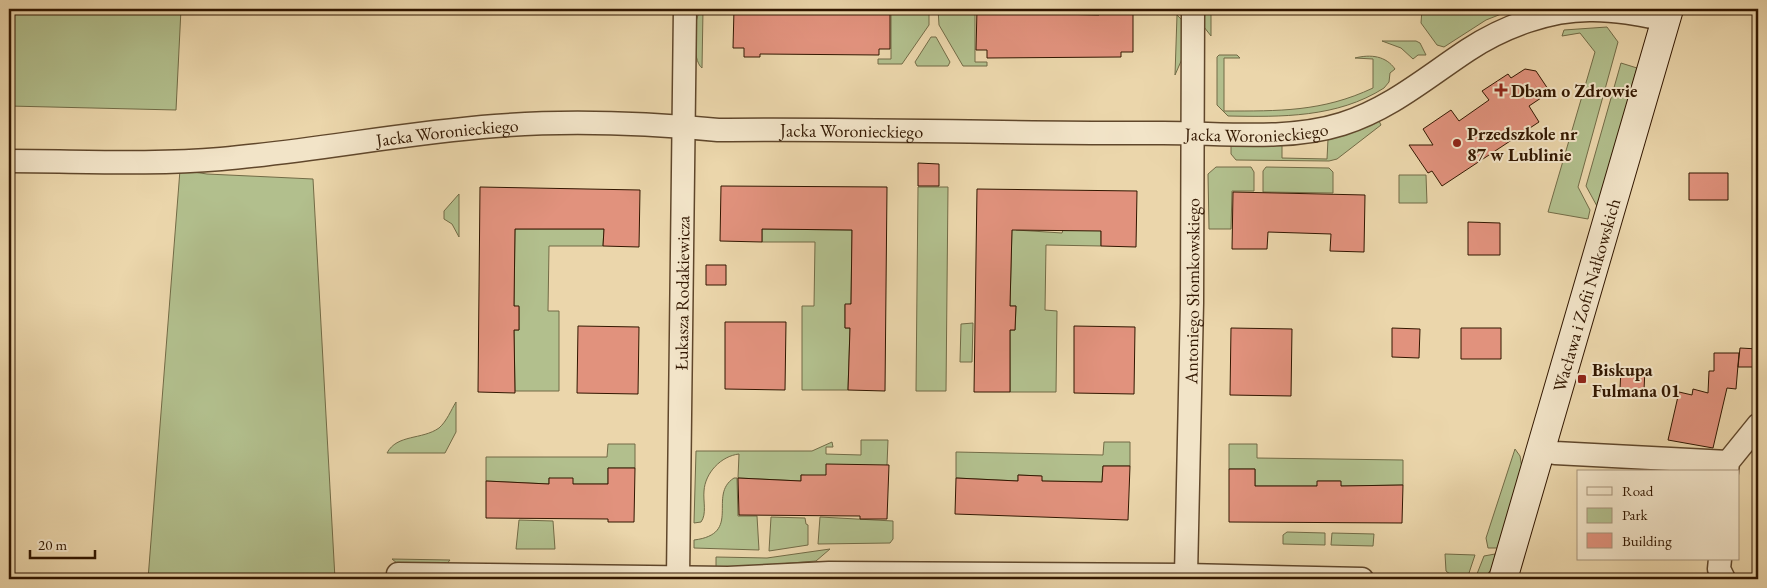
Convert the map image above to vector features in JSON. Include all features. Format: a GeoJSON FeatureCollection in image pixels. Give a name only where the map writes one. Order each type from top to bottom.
{"type":"FeatureCollection","features":[{"type":"Feature","properties":{"kind":"street","name":"Łukasza Rodakiewicza"},"geometry":{"type":"LineString","coordinates":[[678,578],[686,9]]}},
{"type":"Feature","properties":{"kind":"street","name":"Antoniego Słomkowskiego"},"geometry":{"type":"LineString","coordinates":[[1186,575],[1190,422],[1193,9]]}},
{"type":"Feature","properties":{"kind":"street","name":"Jacka Woronieckiego"},"geometry":{"type":"LineString","coordinates":[[9,161],[163,162],[221,159],[441,131],[522,124],[685,127],[718,130],[1301,132],[1338,125],[1357,119],[1392,103],[1491,37],[1514,26],[1547,17],[1593,10],[1667,14]]}},
{"type":"Feature","properties":{"kind":"street","name":"Wacława i Zofii Nałkowskich"},"geometry":{"type":"LineString","coordinates":[[1503,579],[1667,14]]}},
{"type":"Feature","properties":{"kind":"street"},"geometry":{"type":"LineString","coordinates":[[1540,448],[1555,453],[1727,467],[1758,425]]}},
{"type":"Feature","properties":{"kind":"street"},"geometry":{"type":"LineString","coordinates":[[1720,560],[1719,569],[1724,579]]}},
{"type":"Feature","properties":{"kind":"street"},"geometry":{"type":"LineString","coordinates":[[398,574],[728,578],[829,573],[1186,575],[1362,579]]}},
{"type":"Feature","properties":{"kind":"green space"},"geometry":{"type":"Polygon","coordinates":[[[9,9],[181,9],[176,110],[9,106],[9,9]]]}},
{"type":"Feature","properties":{"kind":"green space"},"geometry":{"type":"Polygon","coordinates":[[[702,9],[702,68],[696,57],[694,39],[696,21],[702,9]]]}},
{"type":"Feature","properties":{"kind":"green space"},"geometry":{"type":"Polygon","coordinates":[[[770,9],[855,9],[855,17],[770,16],[770,9]]]}},
{"type":"Feature","properties":{"kind":"green space"},"geometry":{"type":"Polygon","coordinates":[[[891,9],[929,9],[929,25],[902,64],[878,64],[878,59],[891,59],[891,9]]]}},
{"type":"Feature","properties":{"kind":"green space"},"geometry":{"type":"Polygon","coordinates":[[[938,9],[975,9],[975,62],[987,62],[987,66],[963,66],[939,25],[938,9]]]}},
{"type":"Feature","properties":{"kind":"green space"},"geometry":{"type":"Polygon","coordinates":[[[1012,9],[1099,9],[1098,20],[1055,16],[1012,18],[1012,9]]]}},
{"type":"Feature","properties":{"kind":"green space"},"geometry":{"type":"Polygon","coordinates":[[[1204,9],[1211,9],[1211,36],[1204,27],[1204,9]]]}},
{"type":"Feature","properties":{"kind":"green space"},"geometry":{"type":"Polygon","coordinates":[[[1422,9],[1514,9],[1486,20],[1444,47],[1437,45],[1421,23],[1422,9]]]}},
{"type":"Feature","properties":{"kind":"green space"},"geometry":{"type":"Polygon","coordinates":[[[1177,15],[1183,21],[1182,59],[1175,75],[1177,15]]]}},
{"type":"Feature","properties":{"kind":"green space"},"geometry":{"type":"Polygon","coordinates":[[[1607,27],[1618,42],[1578,187],[1590,210],[1588,219],[1548,212],[1595,52],[1580,33],[1562,36],[1564,30],[1607,27]]]}},
{"type":"Feature","properties":{"kind":"green space"},"geometry":{"type":"Polygon","coordinates":[[[931,37],[936,37],[950,62],[948,66],[917,66],[915,62],[931,37]]]}},
{"type":"Feature","properties":{"kind":"green space"},"geometry":{"type":"Polygon","coordinates":[[[1382,41],[1416,41],[1420,43],[1426,55],[1418,55],[1413,59],[1401,48],[1382,41]]]}},
{"type":"Feature","properties":{"kind":"green space"},"geometry":{"type":"Polygon","coordinates":[[[1219,55],[1237,55],[1240,58],[1224,58],[1224,111],[1282,110],[1318,106],[1336,102],[1373,88],[1373,59],[1355,58],[1378,57],[1387,61],[1395,69],[1390,73],[1389,82],[1384,88],[1366,98],[1347,105],[1308,114],[1228,116],[1217,105],[1217,57],[1219,55]]]}},
{"type":"Feature","properties":{"kind":"green space"},"geometry":{"type":"Polygon","coordinates":[[[1621,63],[1637,68],[1598,208],[1586,186],[1621,63]]]}},
{"type":"Feature","properties":{"kind":"green space"},"geometry":{"type":"Polygon","coordinates":[[[1379,121],[1381,125],[1337,159],[1329,161],[1236,160],[1231,154],[1231,143],[1282,144],[1282,158],[1327,159],[1328,139],[1379,121]]]}},
{"type":"Feature","properties":{"kind":"green space"},"geometry":{"type":"Polygon","coordinates":[[[1216,167],[1251,167],[1254,172],[1254,191],[1232,191],[1231,229],[1209,229],[1208,174],[1216,167]]]}},
{"type":"Feature","properties":{"kind":"green space"},"geometry":{"type":"Polygon","coordinates":[[[1266,167],[1329,168],[1333,172],[1333,193],[1263,192],[1263,171],[1266,167]]]}},
{"type":"Feature","properties":{"kind":"green space"},"geometry":{"type":"Polygon","coordinates":[[[180,170],[207,174],[313,179],[335,579],[148,579],[180,170]]]}},
{"type":"Feature","properties":{"kind":"green space"},"geometry":{"type":"Polygon","coordinates":[[[1399,175],[1426,175],[1427,203],[1399,203],[1399,175]]]}},
{"type":"Feature","properties":{"kind":"green space"},"geometry":{"type":"Polygon","coordinates":[[[918,187],[948,187],[946,391],[916,391],[918,187]]]}},
{"type":"Feature","properties":{"kind":"green space"},"geometry":{"type":"Polygon","coordinates":[[[459,194],[459,237],[452,224],[444,219],[444,211],[459,194]]]}},
{"type":"Feature","properties":{"kind":"green space"},"geometry":{"type":"Polygon","coordinates":[[[1012,226],[1016,230],[1062,233],[1063,230],[1101,227],[1101,246],[1046,245],[1045,310],[1057,311],[1056,392],[1010,392],[1010,330],[1015,330],[1016,306],[1010,306],[1012,226]]]}},
{"type":"Feature","properties":{"kind":"green space"},"geometry":{"type":"Polygon","coordinates":[[[515,229],[604,229],[603,246],[549,246],[548,311],[559,311],[559,391],[515,391],[514,330],[519,330],[519,307],[514,306],[515,229]]]}},
{"type":"Feature","properties":{"kind":"green space"},"geometry":{"type":"Polygon","coordinates":[[[762,229],[852,230],[851,304],[845,305],[845,328],[850,328],[848,390],[802,390],[802,306],[814,306],[815,242],[762,242],[762,229]]]}},
{"type":"Feature","properties":{"kind":"green space"},"geometry":{"type":"Polygon","coordinates":[[[973,323],[972,362],[960,362],[961,324],[973,323]]]}},
{"type":"Feature","properties":{"kind":"green space"},"geometry":{"type":"Polygon","coordinates":[[[456,402],[456,432],[445,453],[387,453],[391,447],[403,440],[432,432],[439,428],[447,419],[456,402]]]}},
{"type":"Feature","properties":{"kind":"green space"},"geometry":{"type":"Polygon","coordinates":[[[861,440],[888,440],[887,465],[861,481],[801,475],[801,481],[738,478],[739,454],[732,455],[720,462],[707,478],[704,491],[703,519],[701,522],[694,523],[696,451],[812,451],[832,442],[833,447],[826,447],[826,454],[861,455],[861,440]]]}},
{"type":"Feature","properties":{"kind":"green space"},"geometry":{"type":"Polygon","coordinates":[[[1104,442],[1130,442],[1130,466],[1103,466],[1102,482],[1042,481],[1041,476],[1018,475],[1018,481],[956,478],[956,452],[1103,455],[1104,442]]]}},
{"type":"Feature","properties":{"kind":"green space"},"geometry":{"type":"Polygon","coordinates":[[[608,444],[635,444],[635,468],[608,468],[608,484],[573,484],[549,478],[549,484],[486,481],[486,457],[607,457],[608,444]]]}},
{"type":"Feature","properties":{"kind":"green space"},"geometry":{"type":"Polygon","coordinates":[[[1229,444],[1257,444],[1257,458],[1403,460],[1403,485],[1341,486],[1340,481],[1318,481],[1317,486],[1255,486],[1255,469],[1229,469],[1229,444]]]}},
{"type":"Feature","properties":{"kind":"green space"},"geometry":{"type":"Polygon","coordinates":[[[1515,449],[1520,456],[1522,468],[1498,548],[1488,548],[1486,538],[1515,449]]]}},
{"type":"Feature","properties":{"kind":"green space"},"geometry":{"type":"Polygon","coordinates":[[[734,478],[737,478],[738,516],[757,516],[759,550],[694,548],[694,540],[709,536],[717,530],[721,522],[723,494],[727,485],[734,478]]]}},
{"type":"Feature","properties":{"kind":"green space"},"geometry":{"type":"Polygon","coordinates":[[[771,517],[805,518],[808,525],[808,545],[769,551],[771,517]]]}},
{"type":"Feature","properties":{"kind":"green space"},"geometry":{"type":"Polygon","coordinates":[[[820,517],[893,521],[893,539],[890,543],[818,544],[820,517]]]}},
{"type":"Feature","properties":{"kind":"green space"},"geometry":{"type":"Polygon","coordinates":[[[519,520],[553,521],[555,549],[516,549],[519,520]]]}},
{"type":"Feature","properties":{"kind":"green space"},"geometry":{"type":"Polygon","coordinates":[[[1287,532],[1325,533],[1325,545],[1283,544],[1283,535],[1287,532]]]}},
{"type":"Feature","properties":{"kind":"green space"},"geometry":{"type":"Polygon","coordinates":[[[1332,533],[1374,534],[1373,546],[1331,545],[1332,533]]]}},
{"type":"Feature","properties":{"kind":"green space"},"geometry":{"type":"Polygon","coordinates":[[[830,549],[816,561],[716,569],[716,557],[767,558],[830,549]]]}},
{"type":"Feature","properties":{"kind":"green space"},"geometry":{"type":"Polygon","coordinates":[[[1445,554],[1475,555],[1467,579],[1456,579],[1446,571],[1445,554]]]}},
{"type":"Feature","properties":{"kind":"green space"},"geometry":{"type":"Polygon","coordinates":[[[1495,554],[1493,567],[1490,571],[1484,576],[1475,579],[1484,556],[1495,554]]]}},
{"type":"Feature","properties":{"kind":"green space"},"geometry":{"type":"Polygon","coordinates":[[[392,559],[450,560],[445,566],[398,564],[392,559]]]}},
{"type":"Feature","properties":{"kind":"building"},"geometry":{"type":"Polygon","coordinates":[[[734,9],[855,12],[855,9],[890,9],[890,49],[879,49],[879,55],[760,54],[760,57],[744,57],[744,48],[733,48],[734,9]]]}},
{"type":"Feature","properties":{"kind":"building"},"geometry":{"type":"Polygon","coordinates":[[[977,9],[1012,9],[1012,13],[1099,15],[1099,9],[1133,9],[1133,52],[1121,52],[1121,57],[987,58],[987,50],[976,50],[977,9]]]}},
{"type":"Feature","properties":{"kind":"building"},"geometry":{"type":"Polygon","coordinates":[[[1525,69],[1536,71],[1550,92],[1529,106],[1539,122],[1442,186],[1432,171],[1428,173],[1409,145],[1433,145],[1423,129],[1451,110],[1459,121],[1489,100],[1482,91],[1508,74],[1511,78],[1525,69]]]}},
{"type":"Feature","properties":{"kind":"building"},"geometry":{"type":"Polygon","coordinates":[[[918,163],[939,164],[939,186],[918,186],[918,163]]]}},
{"type":"Feature","properties":{"kind":"building"},"geometry":{"type":"Polygon","coordinates":[[[1689,173],[1728,173],[1728,200],[1689,200],[1689,173]]]}},
{"type":"Feature","properties":{"kind":"building"},"geometry":{"type":"Polygon","coordinates":[[[721,186],[887,187],[885,391],[848,390],[850,328],[845,328],[845,304],[851,304],[852,230],[762,229],[762,242],[720,241],[721,186]]]}},
{"type":"Feature","properties":{"kind":"building"},"geometry":{"type":"Polygon","coordinates":[[[480,187],[640,190],[639,247],[603,246],[604,229],[515,229],[514,306],[519,306],[519,330],[514,330],[515,393],[478,392],[480,187]]]}},
{"type":"Feature","properties":{"kind":"building"},"geometry":{"type":"Polygon","coordinates":[[[977,189],[1137,191],[1136,247],[1101,246],[1101,231],[1012,230],[1010,306],[1016,306],[1015,330],[1010,330],[1010,392],[974,392],[977,189]]]}},
{"type":"Feature","properties":{"kind":"building"},"geometry":{"type":"Polygon","coordinates":[[[1233,192],[1365,195],[1364,252],[1330,251],[1331,234],[1268,232],[1267,249],[1232,249],[1233,192]]]}},
{"type":"Feature","properties":{"kind":"building"},"geometry":{"type":"Polygon","coordinates":[[[1468,222],[1500,223],[1500,255],[1468,255],[1468,222]]]}},
{"type":"Feature","properties":{"kind":"building"},"geometry":{"type":"Polygon","coordinates":[[[706,265],[726,265],[726,285],[706,285],[706,265]]]}},
{"type":"Feature","properties":{"kind":"building"},"geometry":{"type":"Polygon","coordinates":[[[725,322],[786,322],[785,390],[725,389],[725,322]]]}},
{"type":"Feature","properties":{"kind":"building"},"geometry":{"type":"Polygon","coordinates":[[[578,326],[639,327],[638,394],[577,393],[578,326]]]}},
{"type":"Feature","properties":{"kind":"building"},"geometry":{"type":"Polygon","coordinates":[[[1074,326],[1135,327],[1134,394],[1074,393],[1074,326]]]}},
{"type":"Feature","properties":{"kind":"building"},"geometry":{"type":"Polygon","coordinates":[[[1231,328],[1292,329],[1291,396],[1230,395],[1231,328]]]}},
{"type":"Feature","properties":{"kind":"building"},"geometry":{"type":"Polygon","coordinates":[[[1392,328],[1420,329],[1419,358],[1392,357],[1392,328]]]}},
{"type":"Feature","properties":{"kind":"building"},"geometry":{"type":"Polygon","coordinates":[[[1461,328],[1501,328],[1501,359],[1461,359],[1461,328]]]}},
{"type":"Feature","properties":{"kind":"building"},"geometry":{"type":"Polygon","coordinates":[[[1740,348],[1758,349],[1758,367],[1738,367],[1740,348]]]}},
{"type":"Feature","properties":{"kind":"building"},"geometry":{"type":"Polygon","coordinates":[[[1714,353],[1739,353],[1736,389],[1727,388],[1713,448],[1668,440],[1679,392],[1692,395],[1693,389],[1708,393],[1709,371],[1714,371],[1714,353]]]}},
{"type":"Feature","properties":{"kind":"building"},"geometry":{"type":"Polygon","coordinates":[[[1621,368],[1645,369],[1644,390],[1620,389],[1621,368]]]}},
{"type":"Feature","properties":{"kind":"building"},"geometry":{"type":"Polygon","coordinates":[[[826,464],[889,465],[887,519],[860,519],[860,516],[739,515],[738,478],[801,481],[801,475],[826,475],[826,464]]]}},
{"type":"Feature","properties":{"kind":"building"},"geometry":{"type":"Polygon","coordinates":[[[1103,466],[1130,466],[1128,520],[955,514],[956,478],[1018,481],[1018,475],[1042,476],[1042,481],[1102,482],[1103,466]]]}},
{"type":"Feature","properties":{"kind":"building"},"geometry":{"type":"Polygon","coordinates":[[[608,468],[635,468],[634,522],[608,522],[608,519],[486,518],[486,481],[549,484],[549,478],[573,478],[573,484],[608,484],[608,468]]]}},
{"type":"Feature","properties":{"kind":"building"},"geometry":{"type":"Polygon","coordinates":[[[1229,469],[1255,469],[1255,486],[1317,486],[1317,481],[1341,481],[1341,486],[1403,485],[1402,523],[1229,522],[1229,469]]]}},
{"type":"Feature","properties":{"kind":"place","name":"Dbam o Zdrowie"},"geometry":{"type":"Point","coordinates":[1501,90]}},
{"type":"Feature","properties":{"kind":"place","name":"Przedszkole nr 87 w Lublinie"},"geometry":{"type":"Point","coordinates":[1457,143]}},
{"type":"Feature","properties":{"kind":"place","name":"Biskupa Fulmana 01"},"geometry":{"type":"Point","coordinates":[1582,379]}}]}
